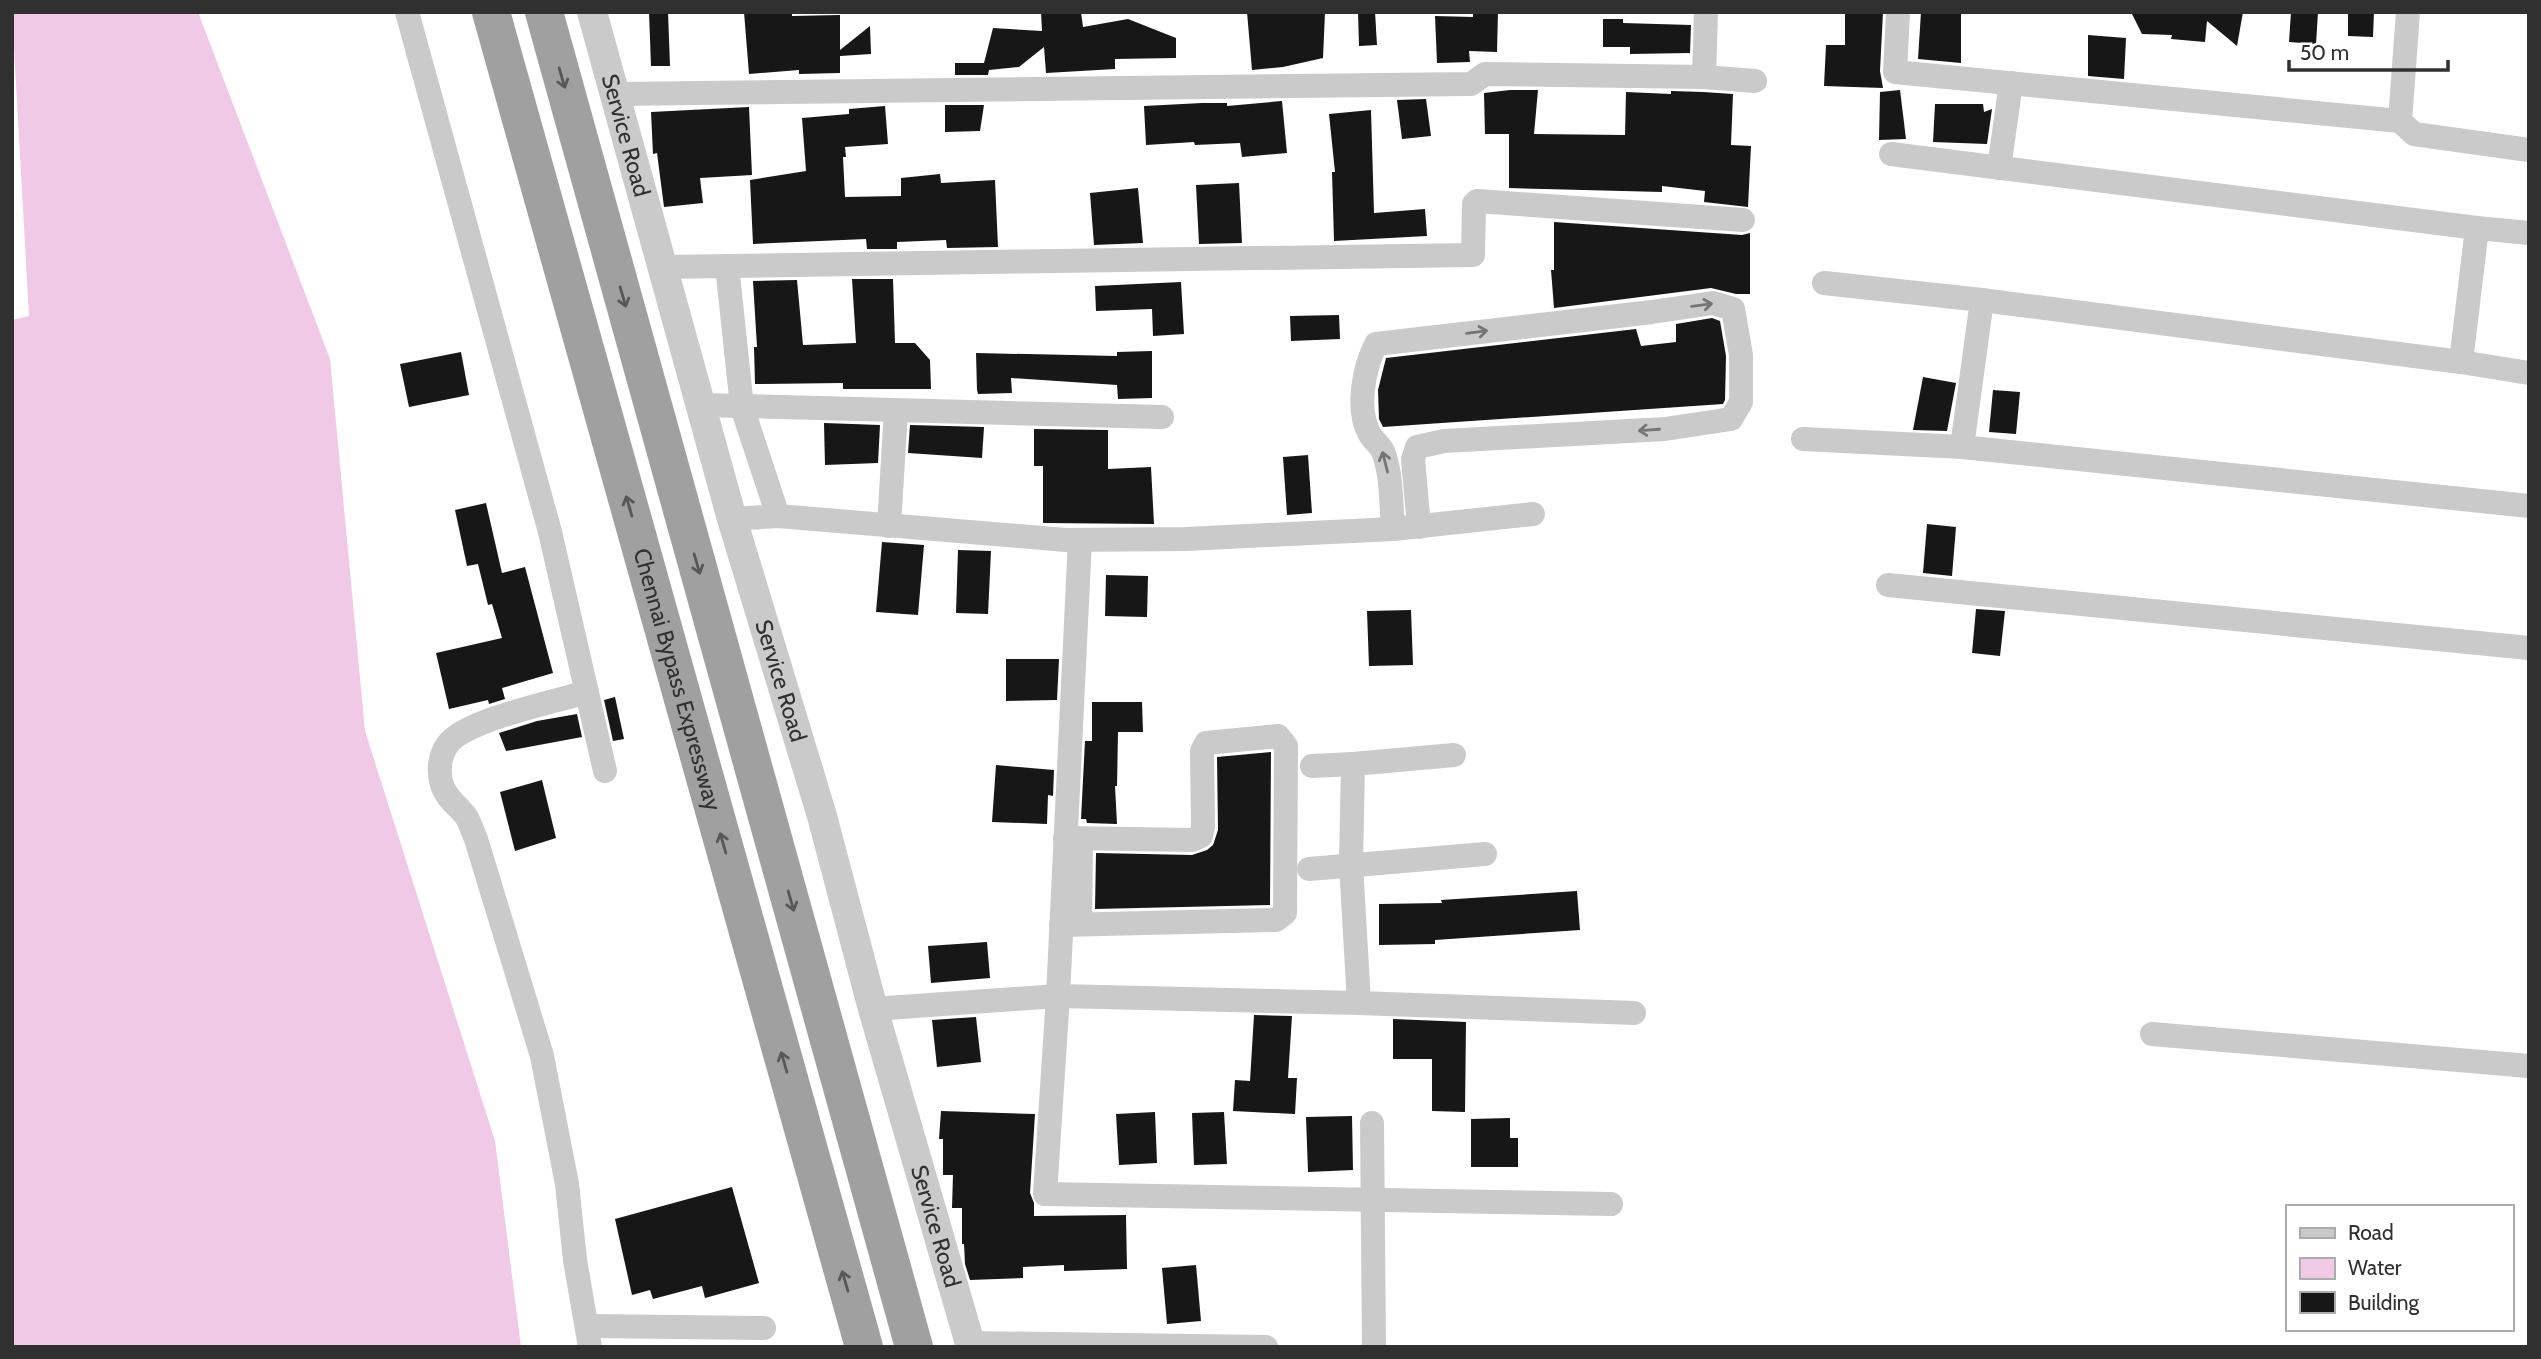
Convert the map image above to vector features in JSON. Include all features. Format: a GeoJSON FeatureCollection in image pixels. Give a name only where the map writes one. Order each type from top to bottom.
{"type":"FeatureCollection","features":[{"type":"Feature","properties":{"kind":"highway","name":"Chennai Bypass Expressway"},"geometry":{"type":"LineString","coordinates":[[491,12],[864,1347]]}},
{"type":"Feature","properties":{"kind":"highway"},"geometry":{"type":"LineString","coordinates":[[544,12],[914,1347]]}},
{"type":"Feature","properties":{"kind":"street"},"geometry":{"type":"LineString","coordinates":[[407,12],[550,532],[605,771]]}},
{"type":"Feature","properties":{"kind":"street","name":"Service Road"},"geometry":{"type":"LineString","coordinates":[[592,12],[732,519],[822,816],[873,1009],[970,1345]]}},
{"type":"Feature","properties":{"kind":"street"},"geometry":{"type":"LineString","coordinates":[[1704,77],[1706,12]]}},
{"type":"Feature","properties":{"kind":"street"},"geometry":{"type":"LineString","coordinates":[[1898,12],[1895,72],[2400,121],[2414,134],[2529,150]]}},
{"type":"Feature","properties":{"kind":"street"},"geometry":{"type":"LineString","coordinates":[[2400,121],[2408,12]]}},
{"type":"Feature","properties":{"kind":"street"},"geometry":{"type":"LineString","coordinates":[[615,94],[1471,84],[1485,74],[1704,77],[1755,82]]}},
{"type":"Feature","properties":{"kind":"street"},"geometry":{"type":"LineString","coordinates":[[1999,168],[2011,83]]}},
{"type":"Feature","properties":{"kind":"street"},"geometry":{"type":"LineString","coordinates":[[1891,154],[2529,233]]}},
{"type":"Feature","properties":{"kind":"street"},"geometry":{"type":"LineString","coordinates":[[663,267],[1303,256],[1473,256],[1474,204],[1477,201],[1743,220]]}},
{"type":"Feature","properties":{"kind":"street"},"geometry":{"type":"LineString","coordinates":[[2461,362],[2477,228]]}},
{"type":"Feature","properties":{"kind":"street"},"geometry":{"type":"LineString","coordinates":[[727,267],[742,407],[778,516]]}},
{"type":"Feature","properties":{"kind":"street"},"geometry":{"type":"LineString","coordinates":[[1824,283],[1982,300],[2529,373]]}},
{"type":"Feature","properties":{"kind":"street"},"geometry":{"type":"LineString","coordinates":[[1962,447],[1982,300]]}},
{"type":"Feature","properties":{"kind":"street"},"geometry":{"type":"LineString","coordinates":[[1393,529],[1384,451],[1367,429],[1362,399],[1368,364],[1376,344],[1713,303],[1733,309],[1741,355],[1741,402],[1731,419],[1665,429],[1444,441],[1417,447],[1413,459],[1419,527]]}},
{"type":"Feature","properties":{"kind":"street"},"geometry":{"type":"LineString","coordinates":[[702,405],[1162,417]]}},
{"type":"Feature","properties":{"kind":"street"},"geometry":{"type":"LineString","coordinates":[[888,526],[896,410]]}},
{"type":"Feature","properties":{"kind":"street"},"geometry":{"type":"LineString","coordinates":[[1803,439],[1962,447],[2529,506]]}},
{"type":"Feature","properties":{"kind":"street"},"geometry":{"type":"LineString","coordinates":[[732,519],[778,516],[1080,540],[1186,539],[1393,529],[1533,514]]}},
{"type":"Feature","properties":{"kind":"street"},"geometry":{"type":"LineString","coordinates":[[1080,540],[1070,924],[1058,996],[1045,1194],[1611,1204]]}},
{"type":"Feature","properties":{"kind":"street"},"geometry":{"type":"LineString","coordinates":[[1888,585],[2529,648]]}},
{"type":"Feature","properties":{"kind":"street"},"geometry":{"type":"LineString","coordinates":[[587,692],[474,725],[449,742],[441,757],[440,772],[442,788],[466,816],[476,839],[542,1056],[567,1184],[575,1260],[589,1336],[764,1328]]}},
{"type":"Feature","properties":{"kind":"street"},"geometry":{"type":"LineString","coordinates":[[1070,924],[1276,920],[1285,913],[1286,746],[1278,736],[1206,743],[1202,751],[1203,827],[1201,836],[1192,840],[1073,838]]}},
{"type":"Feature","properties":{"kind":"street"},"geometry":{"type":"LineString","coordinates":[[1312,765],[1454,755]]}},
{"type":"Feature","properties":{"kind":"street"},"geometry":{"type":"LineString","coordinates":[[1353,764],[1351,864],[1359,1003]]}},
{"type":"Feature","properties":{"kind":"street"},"geometry":{"type":"LineString","coordinates":[[1310,869],[1485,855]]}},
{"type":"Feature","properties":{"kind":"street"},"geometry":{"type":"LineString","coordinates":[[873,1009],[1058,996],[1634,1013]]}},
{"type":"Feature","properties":{"kind":"street"},"geometry":{"type":"LineString","coordinates":[[2152,1034],[2529,1066]]}},
{"type":"Feature","properties":{"kind":"street"},"geometry":{"type":"LineString","coordinates":[[1372,1123],[1374,1347]]}},
{"type":"Feature","properties":{"kind":"street"},"geometry":{"type":"LineString","coordinates":[[970,1345],[1266,1347]]}},
{"type":"Feature","properties":{"kind":"water"},"geometry":{"type":"Polygon","coordinates":[[[12,12],[198,12],[330,359],[365,731],[495,1141],[521,1347],[12,1347],[12,320],[29,316],[12,12]]]}},
{"type":"Feature","properties":{"kind":"building"},"geometry":{"type":"Polygon","coordinates":[[[649,12],[668,12],[670,66],[651,66],[649,12]]]}},
{"type":"Feature","properties":{"kind":"building"},"geometry":{"type":"Polygon","coordinates":[[[744,12],[792,12],[792,16],[840,15],[840,50],[870,26],[871,54],[840,56],[840,73],[799,74],[799,70],[749,74],[744,12]]]}},
{"type":"Feature","properties":{"kind":"building"},"geometry":{"type":"Polygon","coordinates":[[[1041,12],[1081,12],[1083,27],[1128,19],[1176,38],[1176,58],[1115,59],[1115,69],[1046,73],[1044,47],[1019,67],[989,70],[988,75],[955,75],[955,63],[984,63],[993,28],[1042,31],[1041,12]]]}},
{"type":"Feature","properties":{"kind":"building"},"geometry":{"type":"Polygon","coordinates":[[[1247,12],[1325,12],[1323,58],[1283,67],[1252,70],[1247,12]]]}},
{"type":"Feature","properties":{"kind":"building"},"geometry":{"type":"Polygon","coordinates":[[[1358,12],[1375,12],[1377,45],[1359,46],[1358,12]]]}},
{"type":"Feature","properties":{"kind":"building"},"geometry":{"type":"Polygon","coordinates":[[[1473,12],[1498,12],[1497,52],[1469,51],[1470,62],[1437,63],[1435,16],[1473,17],[1473,12]]]}},
{"type":"Feature","properties":{"kind":"building"},"geometry":{"type":"Polygon","coordinates":[[[1845,12],[1883,12],[1880,71],[1883,88],[1824,86],[1826,45],[1845,45],[1845,12]]]}},
{"type":"Feature","properties":{"kind":"building"},"geometry":{"type":"Polygon","coordinates":[[[1921,12],[1961,12],[1961,63],[1918,59],[1921,12]]]}},
{"type":"Feature","properties":{"kind":"building"},"geometry":{"type":"Polygon","coordinates":[[[2131,12],[2243,12],[2237,46],[2207,21],[2205,42],[2171,39],[2172,35],[2142,34],[2131,12]]]}},
{"type":"Feature","properties":{"kind":"building"},"geometry":{"type":"Polygon","coordinates":[[[2291,12],[2318,12],[2316,44],[2289,42],[2291,12]]]}},
{"type":"Feature","properties":{"kind":"building"},"geometry":{"type":"Polygon","coordinates":[[[2348,12],[2374,12],[2373,37],[2348,36],[2348,12]]]}},
{"type":"Feature","properties":{"kind":"building"},"geometry":{"type":"Polygon","coordinates":[[[1603,19],[1623,19],[1623,23],[1691,25],[1690,53],[1630,54],[1630,47],[1603,47],[1603,19]]]}},
{"type":"Feature","properties":{"kind":"building"},"geometry":{"type":"Polygon","coordinates":[[[2088,35],[2126,38],[2124,79],[2088,76],[2088,35]]]}},
{"type":"Feature","properties":{"kind":"building"},"geometry":{"type":"Polygon","coordinates":[[[1538,90],[1534,134],[1625,135],[1626,92],[1733,94],[1731,145],[1751,146],[1748,207],[1704,202],[1705,191],[1662,186],[1662,192],[1509,188],[1509,134],[1485,134],[1484,93],[1538,90]]]}},
{"type":"Feature","properties":{"kind":"building"},"geometry":{"type":"Polygon","coordinates":[[[1900,90],[1906,139],[1879,140],[1880,92],[1900,90]]]}},
{"type":"Feature","properties":{"kind":"building"},"geometry":{"type":"Polygon","coordinates":[[[1426,99],[1431,136],[1402,139],[1397,100],[1426,99]]]}},
{"type":"Feature","properties":{"kind":"building"},"geometry":{"type":"Polygon","coordinates":[[[1282,101],[1287,153],[1242,157],[1240,143],[1146,145],[1144,106],[1227,103],[1227,106],[1282,101]]]}},
{"type":"Feature","properties":{"kind":"building"},"geometry":{"type":"Polygon","coordinates":[[[1935,104],[1983,104],[1984,112],[1992,109],[1987,144],[1933,142],[1935,104]]]}},
{"type":"Feature","properties":{"kind":"building"},"geometry":{"type":"Polygon","coordinates":[[[945,105],[984,105],[980,131],[945,132],[945,105]]]}},
{"type":"Feature","properties":{"kind":"building"},"geometry":{"type":"Polygon","coordinates":[[[885,106],[888,144],[845,147],[845,197],[901,196],[901,178],[940,174],[941,183],[995,180],[998,247],[947,248],[946,240],[897,242],[897,249],[867,249],[866,239],[753,244],[750,180],[806,171],[802,118],[849,114],[849,109],[885,106]]]}},
{"type":"Feature","properties":{"kind":"building"},"geometry":{"type":"Polygon","coordinates":[[[749,107],[752,175],[700,178],[703,203],[664,207],[657,153],[653,154],[651,112],[749,107]]]}},
{"type":"Feature","properties":{"kind":"building"},"geometry":{"type":"Polygon","coordinates":[[[1371,110],[1374,213],[1425,209],[1427,236],[1334,241],[1332,172],[1335,172],[1329,114],[1371,110]]]}},
{"type":"Feature","properties":{"kind":"building"},"geometry":{"type":"Polygon","coordinates":[[[1239,183],[1242,243],[1199,244],[1196,185],[1239,183]]]}},
{"type":"Feature","properties":{"kind":"building"},"geometry":{"type":"Polygon","coordinates":[[[1138,188],[1143,243],[1094,245],[1090,193],[1138,188]]]}},
{"type":"Feature","properties":{"kind":"building"},"geometry":{"type":"Polygon","coordinates":[[[1554,222],[1742,235],[1750,233],[1750,294],[1736,294],[1711,288],[1554,308],[1551,270],[1554,270],[1554,222]]]}},
{"type":"Feature","properties":{"kind":"building"},"geometry":{"type":"Polygon","coordinates":[[[852,279],[893,279],[895,343],[915,343],[930,360],[931,389],[843,389],[843,383],[755,384],[754,347],[757,347],[753,281],[797,280],[803,345],[856,343],[852,279]]]}},
{"type":"Feature","properties":{"kind":"building"},"geometry":{"type":"Polygon","coordinates":[[[1181,282],[1184,334],[1153,336],[1152,309],[1096,311],[1095,286],[1181,282]]]}},
{"type":"Feature","properties":{"kind":"building"},"geometry":{"type":"Polygon","coordinates":[[[1339,315],[1340,339],[1291,341],[1290,316],[1339,315]]]}},
{"type":"Feature","properties":{"kind":"building"},"geometry":{"type":"Polygon","coordinates":[[[1712,318],[1720,321],[1726,356],[1723,404],[1383,427],[1379,419],[1378,390],[1386,358],[1636,329],[1641,346],[1676,342],[1676,324],[1712,318]]]}},
{"type":"Feature","properties":{"kind":"building"},"geometry":{"type":"Polygon","coordinates":[[[1152,351],[1152,398],[1118,399],[1117,385],[1011,378],[1012,393],[978,394],[977,390],[976,353],[1117,356],[1117,352],[1152,351]]]}},
{"type":"Feature","properties":{"kind":"building"},"geometry":{"type":"Polygon","coordinates":[[[461,352],[469,395],[409,407],[400,364],[461,352]]]}},
{"type":"Feature","properties":{"kind":"building"},"geometry":{"type":"Polygon","coordinates":[[[1923,377],[1956,383],[1947,431],[1913,430],[1923,377]]]}},
{"type":"Feature","properties":{"kind":"building"},"geometry":{"type":"Polygon","coordinates":[[[1993,390],[2020,392],[2016,434],[1989,432],[1993,390]]]}},
{"type":"Feature","properties":{"kind":"building"},"geometry":{"type":"Polygon","coordinates":[[[824,423],[880,425],[878,463],[825,465],[824,423]]]}},
{"type":"Feature","properties":{"kind":"building"},"geometry":{"type":"Polygon","coordinates":[[[910,425],[984,427],[982,458],[908,453],[910,425]]]}},
{"type":"Feature","properties":{"kind":"building"},"geometry":{"type":"Polygon","coordinates":[[[1034,429],[1108,430],[1108,469],[1151,467],[1154,524],[1043,523],[1043,466],[1034,466],[1034,429]]]}},
{"type":"Feature","properties":{"kind":"building"},"geometry":{"type":"Polygon","coordinates":[[[1308,455],[1312,513],[1287,515],[1283,457],[1308,455]]]}},
{"type":"Feature","properties":{"kind":"building"},"geometry":{"type":"Polygon","coordinates":[[[486,503],[502,573],[525,567],[553,673],[502,688],[505,699],[489,704],[488,700],[449,709],[436,653],[502,638],[492,604],[488,605],[478,564],[467,566],[455,510],[486,503]]]}},
{"type":"Feature","properties":{"kind":"building"},"geometry":{"type":"Polygon","coordinates":[[[1927,524],[1956,527],[1952,576],[1923,573],[1927,524]]]}},
{"type":"Feature","properties":{"kind":"building"},"geometry":{"type":"Polygon","coordinates":[[[882,542],[924,545],[918,615],[876,612],[882,542]]]}},
{"type":"Feature","properties":{"kind":"building"},"geometry":{"type":"Polygon","coordinates":[[[958,550],[991,551],[988,614],[956,613],[958,550]]]}},
{"type":"Feature","properties":{"kind":"building"},"geometry":{"type":"Polygon","coordinates":[[[1106,575],[1148,576],[1147,617],[1105,616],[1106,575]]]}},
{"type":"Feature","properties":{"kind":"building"},"geometry":{"type":"Polygon","coordinates":[[[1976,609],[2005,611],[2000,656],[1972,653],[1976,609]]]}},
{"type":"Feature","properties":{"kind":"building"},"geometry":{"type":"Polygon","coordinates":[[[1411,610],[1413,665],[1369,666],[1367,611],[1411,610]]]}},
{"type":"Feature","properties":{"kind":"building"},"geometry":{"type":"Polygon","coordinates":[[[1006,659],[1059,659],[1057,700],[1006,701],[1006,659]]]}},
{"type":"Feature","properties":{"kind":"building"},"geometry":{"type":"Polygon","coordinates":[[[615,697],[624,739],[613,741],[604,700],[615,697]]]}},
{"type":"Feature","properties":{"kind":"building"},"geometry":{"type":"Polygon","coordinates":[[[1092,702],[1142,702],[1143,732],[1118,732],[1115,786],[1117,824],[1087,823],[1086,819],[1081,819],[1085,741],[1092,741],[1092,702]]]}},
{"type":"Feature","properties":{"kind":"building"},"geometry":{"type":"Polygon","coordinates":[[[577,714],[582,737],[506,751],[499,733],[537,721],[577,714]]]}},
{"type":"Feature","properties":{"kind":"building"},"geometry":{"type":"Polygon","coordinates":[[[1271,752],[1270,905],[1095,909],[1096,853],[1192,855],[1207,850],[1213,845],[1218,830],[1217,757],[1271,752]]]}},
{"type":"Feature","properties":{"kind":"building"},"geometry":{"type":"Polygon","coordinates":[[[996,765],[1054,770],[1053,796],[1048,795],[1047,824],[992,822],[996,765]]]}},
{"type":"Feature","properties":{"kind":"building"},"geometry":{"type":"Polygon","coordinates":[[[542,780],[556,838],[515,851],[500,792],[542,780]]]}},
{"type":"Feature","properties":{"kind":"building"},"geometry":{"type":"Polygon","coordinates":[[[1577,891],[1580,930],[1435,940],[1435,944],[1379,945],[1379,904],[1442,903],[1441,900],[1577,891]]]}},
{"type":"Feature","properties":{"kind":"building"},"geometry":{"type":"Polygon","coordinates":[[[987,942],[990,978],[931,983],[928,946],[987,942]]]}},
{"type":"Feature","properties":{"kind":"building"},"geometry":{"type":"Polygon","coordinates":[[[1254,1015],[1292,1016],[1288,1078],[1297,1078],[1295,1114],[1233,1111],[1235,1080],[1250,1081],[1254,1015]]]}},
{"type":"Feature","properties":{"kind":"building"},"geometry":{"type":"Polygon","coordinates":[[[976,1017],[981,1062],[937,1067],[932,1020],[976,1017]]]}},
{"type":"Feature","properties":{"kind":"building"},"geometry":{"type":"Polygon","coordinates":[[[1393,1019],[1466,1022],[1465,1112],[1432,1111],[1432,1059],[1393,1059],[1393,1019]]]}},
{"type":"Feature","properties":{"kind":"building"},"geometry":{"type":"Polygon","coordinates":[[[941,1111],[1035,1114],[1030,1193],[1034,1203],[1034,1216],[1126,1215],[1127,1269],[1064,1271],[1064,1265],[1023,1267],[1023,1278],[970,1280],[962,1244],[962,1208],[952,1208],[953,1175],[943,1175],[943,1139],[939,1139],[941,1111]]]}},
{"type":"Feature","properties":{"kind":"building"},"geometry":{"type":"Polygon","coordinates":[[[1155,1112],[1157,1163],[1119,1165],[1116,1114],[1155,1112]]]}},
{"type":"Feature","properties":{"kind":"building"},"geometry":{"type":"Polygon","coordinates":[[[1224,1112],[1227,1164],[1194,1165],[1192,1113],[1224,1112]]]}},
{"type":"Feature","properties":{"kind":"building"},"geometry":{"type":"Polygon","coordinates":[[[1352,1116],[1353,1170],[1308,1172],[1306,1117],[1352,1116]]]}},
{"type":"Feature","properties":{"kind":"building"},"geometry":{"type":"Polygon","coordinates":[[[1510,1118],[1510,1138],[1518,1138],[1518,1167],[1471,1167],[1471,1119],[1510,1118]]]}},
{"type":"Feature","properties":{"kind":"building"},"geometry":{"type":"Polygon","coordinates":[[[732,1187],[759,1283],[705,1298],[702,1286],[653,1299],[650,1290],[632,1295],[615,1219],[732,1187]]]}},
{"type":"Feature","properties":{"kind":"building"},"geometry":{"type":"Polygon","coordinates":[[[1196,1265],[1201,1321],[1167,1324],[1162,1268],[1196,1265]]]}}]}
